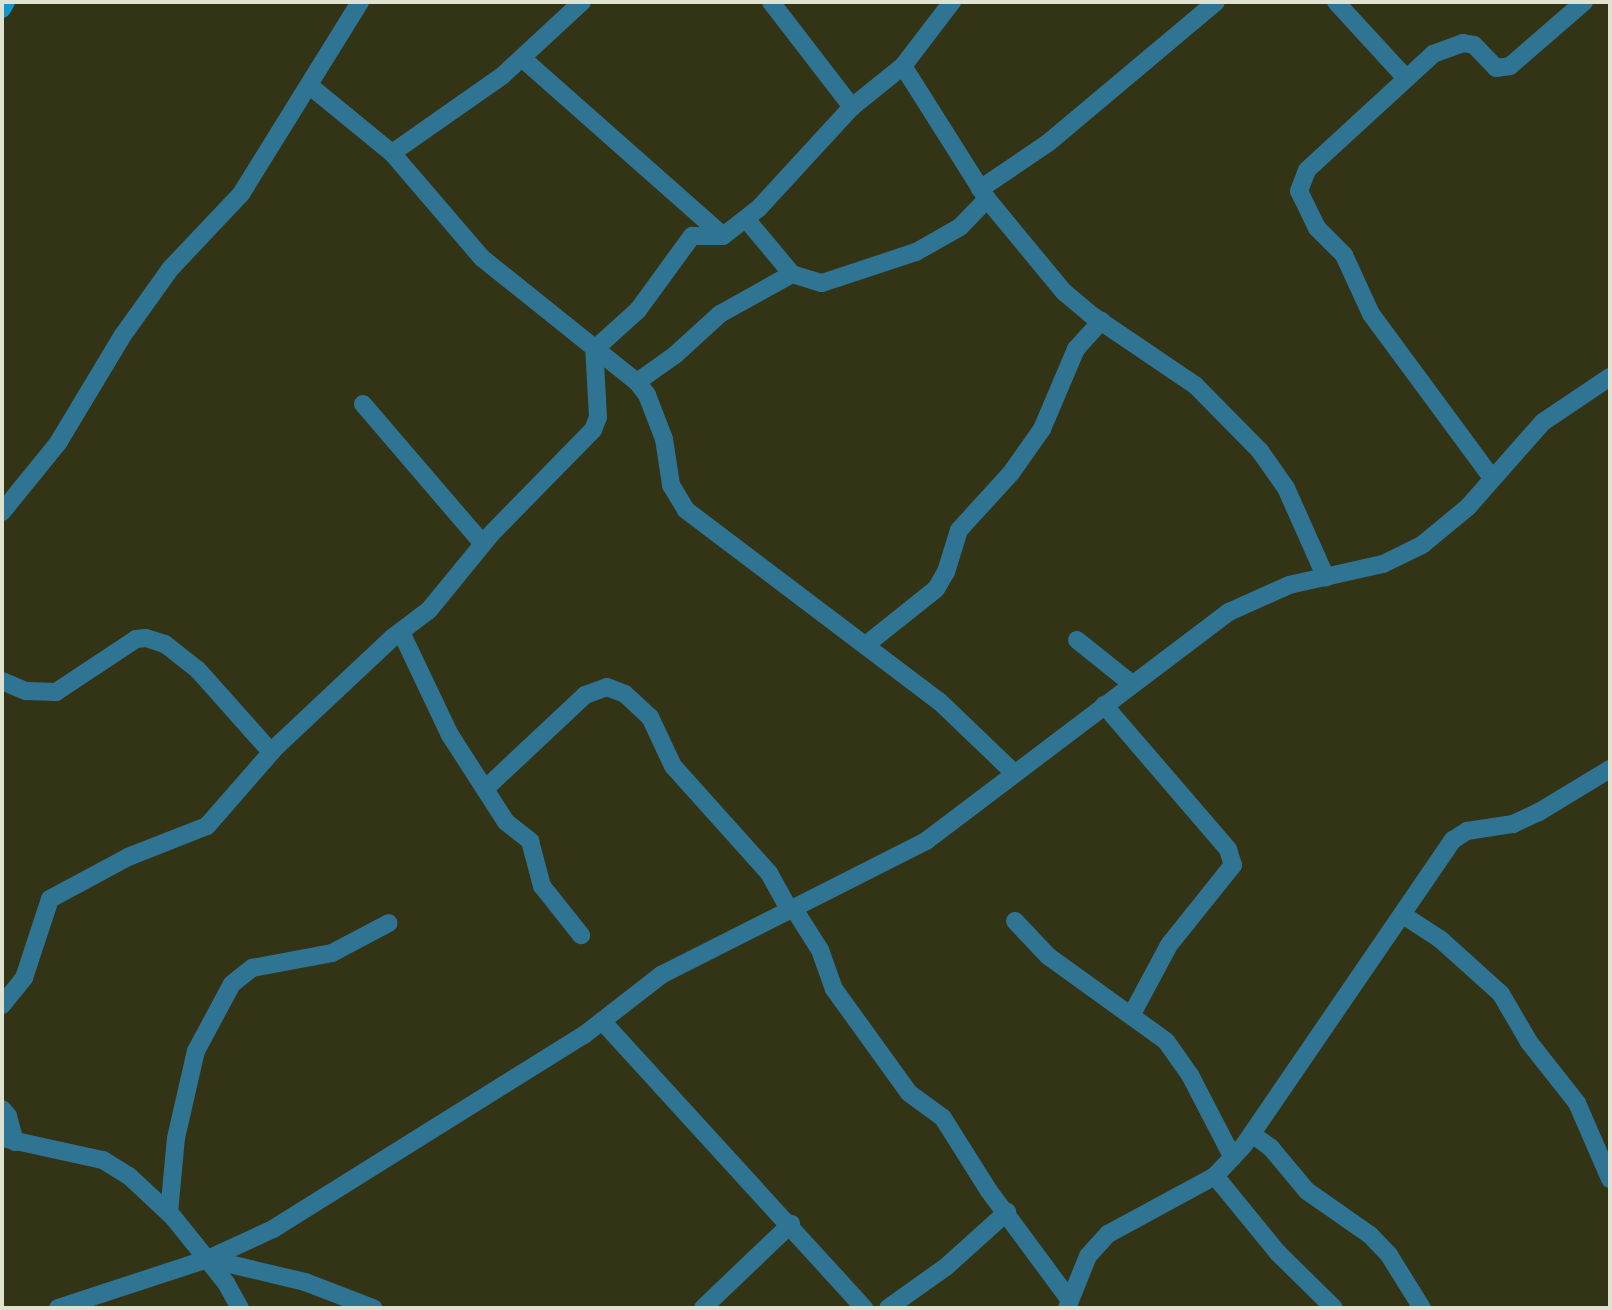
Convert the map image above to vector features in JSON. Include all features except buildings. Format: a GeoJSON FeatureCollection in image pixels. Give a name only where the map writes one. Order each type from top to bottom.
{"type":"FeatureCollection","features":[{"type":"Feature","properties":{"kind":"street"},"geometry":{"type":"LineString","coordinates":[[2,9],[6,2]]}},
{"type":"Feature","properties":{"kind":"street"},"geometry":{"type":"LineString","coordinates":[[2,512],[58,443],[123,335],[171,268],[241,194],[360,2]]}},
{"type":"Feature","properties":{"kind":"street"},"geometry":{"type":"LineString","coordinates":[[392,153],[522,58],[582,2]]}},
{"type":"Feature","properties":{"kind":"street"},"geometry":{"type":"LineString","coordinates":[[771,2],[852,107]]}},
{"type":"Feature","properties":{"kind":"street"},"geometry":{"type":"LineString","coordinates":[[595,347],[638,310],[692,236],[723,236],[746,219],[852,107],[903,66],[953,2]]}},
{"type":"Feature","properties":{"kind":"street"},"geometry":{"type":"LineString","coordinates":[[746,219],[792,274],[821,283],[916,251],[960,227],[983,194],[1216,2]]}},
{"type":"Feature","properties":{"kind":"street"},"geometry":{"type":"LineString","coordinates":[[1336,2],[1405,78]]}},
{"type":"Feature","properties":{"kind":"street"},"geometry":{"type":"LineString","coordinates":[[1492,478],[1371,314],[1344,255],[1317,228],[1299,191],[1307,170],[1433,54],[1463,43],[1474,45],[1496,68],[1510,66],[1584,2]]}},
{"type":"Feature","properties":{"kind":"street"},"geometry":{"type":"LineString","coordinates":[[522,58],[723,236]]}},
{"type":"Feature","properties":{"kind":"street"},"geometry":{"type":"LineString","coordinates":[[903,66],[983,194],[1064,292],[1101,321],[1195,385],[1260,452],[1286,488],[1326,578]]}},
{"type":"Feature","properties":{"kind":"street"},"geometry":{"type":"LineString","coordinates":[[310,86],[392,153],[482,258],[637,382],[647,395],[664,439],[671,485],[686,510],[940,701],[1015,774]]}},
{"type":"Feature","properties":{"kind":"street"},"geometry":{"type":"LineString","coordinates":[[637,382],[675,355],[720,314],[792,274]]}},
{"type":"Feature","properties":{"kind":"street"},"geometry":{"type":"LineString","coordinates":[[867,644],[936,589],[946,572],[959,530],[1011,473],[1042,429],[1076,349],[1101,321]]}},
{"type":"Feature","properties":{"kind":"street"},"geometry":{"type":"LineString","coordinates":[[2,1004],[24,978],[50,899],[128,857],[207,826],[271,752],[401,632],[429,610],[482,543],[593,430],[598,417],[595,347]]}},
{"type":"Feature","properties":{"kind":"street"},"geometry":{"type":"LineString","coordinates":[[58,1308],[208,1259],[273,1229],[382,1165],[602,1021],[661,975],[926,841],[1229,612],[1289,585],[1383,564],[1422,545],[1450,526],[1543,422],[1610,377]]}},
{"type":"Feature","properties":{"kind":"street"},"geometry":{"type":"LineString","coordinates":[[363,404],[482,543]]}},
{"type":"Feature","properties":{"kind":"street"},"geometry":{"type":"LineString","coordinates":[[401,632],[450,735],[506,822],[530,841],[542,886],[581,935]]}},
{"type":"Feature","properties":{"kind":"street"},"geometry":{"type":"LineString","coordinates":[[2,681],[26,691],[57,692],[136,639],[146,638],[165,644],[198,670],[271,752]]}},
{"type":"Feature","properties":{"kind":"street"},"geometry":{"type":"LineString","coordinates":[[1077,640],[1132,684]]}},
{"type":"Feature","properties":{"kind":"street"},"geometry":{"type":"LineString","coordinates":[[485,789],[585,695],[607,687],[625,694],[650,717],[673,766],[769,873],[820,950],[835,989],[909,1093],[943,1118],[1068,1304]]}},
{"type":"Feature","properties":{"kind":"street"},"geometry":{"type":"LineString","coordinates":[[1104,705],[1228,849],[1233,865],[1169,945],[1132,1014]]}},
{"type":"Feature","properties":{"kind":"street"},"geometry":{"type":"LineString","coordinates":[[1068,1304],[1087,1256],[1108,1234],[1215,1176],[1233,1157],[1252,1134],[1308,1046],[1403,915],[1453,840],[1467,831],[1513,824],[1531,816],[1610,769]]}},
{"type":"Feature","properties":{"kind":"street"},"geometry":{"type":"LineString","coordinates":[[1403,915],[1440,939],[1500,994],[1529,1042],[1577,1103],[1610,1179]]}},
{"type":"Feature","properties":{"kind":"street"},"geometry":{"type":"LineString","coordinates":[[1015,921],[1048,956],[1132,1014],[1180,1058],[1233,1157]]}},
{"type":"Feature","properties":{"kind":"street"},"geometry":{"type":"LineString","coordinates":[[169,1213],[176,1138],[196,1051],[232,984],[252,968],[332,954],[389,923]]}},
{"type":"Feature","properties":{"kind":"street"},"geometry":{"type":"LineString","coordinates":[[602,1021],[791,1224],[864,1308]]}},
{"type":"Feature","properties":{"kind":"street"},"geometry":{"type":"LineString","coordinates":[[2,1109],[8,1116],[8,1140],[112,1164],[169,1213],[208,1259],[240,1308]]}},
{"type":"Feature","properties":{"kind":"street"},"geometry":{"type":"LineString","coordinates":[[1252,1134],[1274,1152],[1307,1191],[1370,1235],[1389,1255],[1422,1308]]}},
{"type":"Feature","properties":{"kind":"street"},"geometry":{"type":"LineString","coordinates":[[1215,1176],[1278,1253],[1334,1308]]}},
{"type":"Feature","properties":{"kind":"street"},"geometry":{"type":"LineString","coordinates":[[888,1308],[957,1258],[1007,1212]]}},
{"type":"Feature","properties":{"kind":"street"},"geometry":{"type":"LineString","coordinates":[[703,1308],[791,1224]]}},
{"type":"Feature","properties":{"kind":"street"},"geometry":{"type":"LineString","coordinates":[[208,1259],[305,1282],[373,1308]]}}]}
